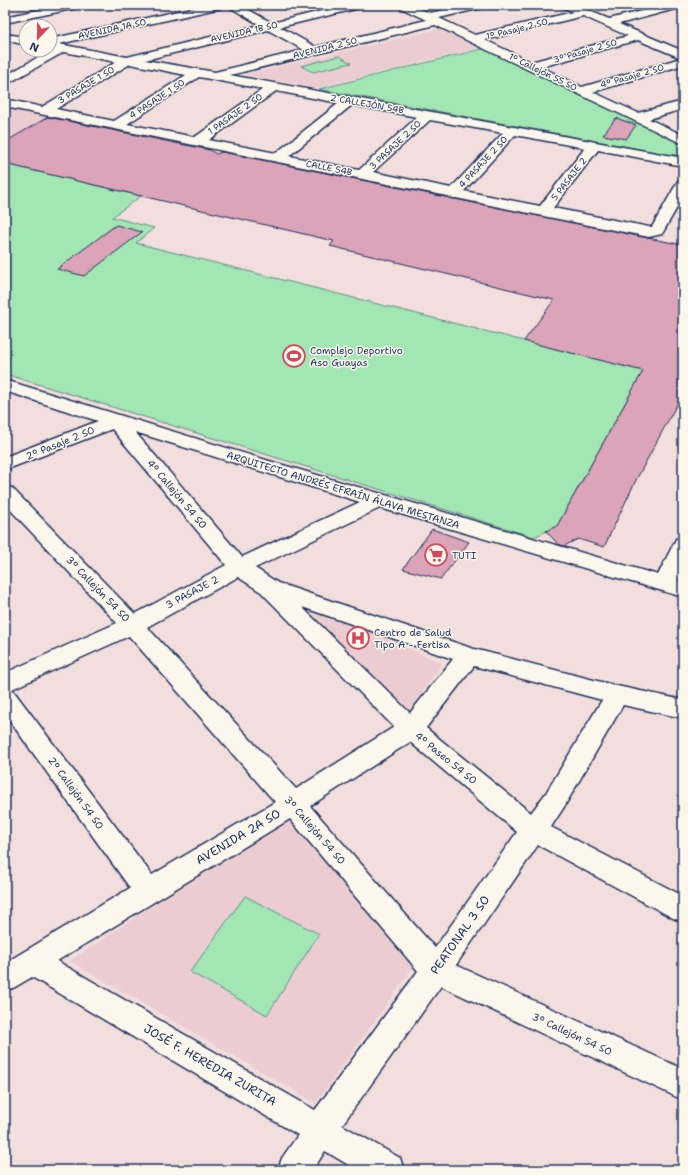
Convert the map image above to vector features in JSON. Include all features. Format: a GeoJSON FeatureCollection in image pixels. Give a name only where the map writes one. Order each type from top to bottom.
{"type":"FeatureCollection","features":[{"type":"Feature","properties":{"kind":"street"},"geometry":{"type":"LineString","coordinates":[[5,20],[76,5]]}},
{"type":"Feature","properties":{"kind":"street","name":"AVENIDA 1A SO"},"geometry":{"type":"LineString","coordinates":[[58,40],[221,5]]}},
{"type":"Feature","properties":{"kind":"street"},"geometry":{"type":"LineString","coordinates":[[232,5],[270,26],[316,46]]}},
{"type":"Feature","properties":{"kind":"street"},"geometry":{"type":"LineString","coordinates":[[253,5],[299,30]]}},
{"type":"Feature","properties":{"kind":"street","name":"AVENIDA 1B SO"},"geometry":{"type":"LineString","coordinates":[[128,60],[360,5]]}},
{"type":"Feature","properties":{"kind":"street","name":"1º Callejón 55 SO"},"geometry":{"type":"LineString","coordinates":[[403,5],[683,140]]}},
{"type":"Feature","properties":{"kind":"street","name":"AVENIDA 2 SO"},"geometry":{"type":"LineString","coordinates":[[213,76],[316,46],[331,47],[482,5]]}},
{"type":"Feature","properties":{"kind":"street"},"geometry":{"type":"LineString","coordinates":[[566,5],[683,55]]}},
{"type":"Feature","properties":{"kind":"street"},"geometry":{"type":"LineString","coordinates":[[608,23],[679,5]]}},
{"type":"Feature","properties":{"kind":"street","name":"1º Pasaje 2 SO"},"geometry":{"type":"LineString","coordinates":[[474,39],[583,12]]}},
{"type":"Feature","properties":{"kind":"street","name":"3º Pasaje 2 SO"},"geometry":{"type":"LineString","coordinates":[[531,66],[639,36]]}},
{"type":"Feature","properties":{"kind":"street"},"geometry":{"type":"LineString","coordinates":[[5,37],[18,39]]}},
{"type":"Feature","properties":{"kind":"street"},"geometry":{"type":"LineString","coordinates":[[658,44],[677,39]]}},
{"type":"Feature","properties":{"kind":"street","name":"2 CALLEJÓN 54B"},"geometry":{"type":"LineString","coordinates":[[58,47],[683,162]]}},
{"type":"Feature","properties":{"kind":"street"},"geometry":{"type":"LineString","coordinates":[[5,81],[63,48]]}},
{"type":"Feature","properties":{"kind":"street","name":"3 PASAJE 1 SO"},"geometry":{"type":"LineString","coordinates":[[44,111],[128,60]]}},
{"type":"Feature","properties":{"kind":"street","name":"4º Pasaje 2 SO"},"geometry":{"type":"LineString","coordinates":[[581,90],[683,61]]}},
{"type":"Feature","properties":{"kind":"street","name":"4 PASAJE 1 SO"},"geometry":{"type":"LineString","coordinates":[[116,125],[198,73]]}},
{"type":"Feature","properties":{"kind":"street","name":"1 PASAJE 2 SO"},"geometry":{"type":"LineString","coordinates":[[197,142],[274,87]]}},
{"type":"Feature","properties":{"kind":"street"},"geometry":{"type":"LineString","coordinates":[[278,158],[349,101]]}},
{"type":"Feature","properties":{"kind":"street","name":"CALLE 54B"},"geometry":{"type":"LineString","coordinates":[[5,103],[543,212],[653,232],[657,231],[683,184]]}},
{"type":"Feature","properties":{"kind":"street"},"geometry":{"type":"LineString","coordinates":[[637,118],[683,105]]}},
{"type":"Feature","properties":{"kind":"street","name":"3 PASAJE 2 SO"},"geometry":{"type":"LineString","coordinates":[[362,175],[427,115]]}},
{"type":"Feature","properties":{"kind":"street","name":"4 PASAJE 2 SO"},"geometry":{"type":"LineString","coordinates":[[454,194],[512,131]]}},
{"type":"Feature","properties":{"kind":"street","name":"5 PASAJE 2"},"geometry":{"type":"LineString","coordinates":[[543,212],[594,146]]}},
{"type":"Feature","properties":{"kind":"street","name":"ARQUITECTO ANDRÉS EFRAÍN ÁLAVA MESTANZA"},"geometry":{"type":"LineString","coordinates":[[5,385],[115,421],[378,501],[674,587]]}},
{"type":"Feature","properties":{"kind":"street","name":"2º Pasaje 2 SO"},"geometry":{"type":"LineString","coordinates":[[5,464],[115,421]]}},
{"type":"Feature","properties":{"kind":"street","name":"4º Callejón 54 SO"},"geometry":{"type":"LineString","coordinates":[[115,421],[239,567]]}},
{"type":"Feature","properties":{"kind":"street","name":"3º Callejón 54 SO"},"geometry":{"type":"LineString","coordinates":[[5,492],[132,625],[293,804],[436,970],[683,1085]]}},
{"type":"Feature","properties":{"kind":"street","name":"3 PASAJE 2"},"geometry":{"type":"LineString","coordinates":[[5,684],[132,625],[239,567],[378,501]]}},
{"type":"Feature","properties":{"kind":"street"},"geometry":{"type":"LineString","coordinates":[[674,587],[683,544]]}},
{"type":"Feature","properties":{"kind":"street","name":"4º Paseo 54 SO"},"geometry":{"type":"LineString","coordinates":[[239,567],[269,587],[411,730],[534,830],[683,910]]}},
{"type":"Feature","properties":{"kind":"street"},"geometry":{"type":"LineString","coordinates":[[269,587],[469,656],[617,695],[683,709]]}},
{"type":"Feature","properties":{"kind":"street","name":"AVENIDA 2A SO"},"geometry":{"type":"LineString","coordinates":[[5,978],[293,804],[411,730],[469,656]]}},
{"type":"Feature","properties":{"kind":"street","name":"PEATONAL 3 SO"},"geometry":{"type":"LineString","coordinates":[[294,1170],[320,1129],[436,970],[555,800],[617,695]]}},
{"type":"Feature","properties":{"kind":"street","name":"2º Callejón 54 SO"},"geometry":{"type":"LineString","coordinates":[[5,696],[148,891]]}},
{"type":"Feature","properties":{"kind":"street","name":"JOSÉ F. HEREDIA ZURITA"},"geometry":{"type":"LineString","coordinates":[[31,961],[388,1170]]}},
{"type":"Feature","properties":{"kind":"shaded area"},"geometry":{"type":"Polygon","coordinates":[[[443,28],[484,47],[316,88],[244,75],[443,28]]]}},
{"type":"Feature","properties":{"kind":"shaded area"},"geometry":{"type":"Polygon","coordinates":[[[5,107],[49,116],[5,142],[5,107]]]}},
{"type":"Feature","properties":{"kind":"shaded area","name":"Centro de Salud Tipo A - Fertisa"},"geometry":{"type":"Polygon","coordinates":[[[314,607],[442,663],[411,710],[302,614],[314,607]]]}},
{"type":"Feature","properties":{"kind":"shaded area"},"geometry":{"type":"Polygon","coordinates":[[[286,816],[416,963],[316,1103],[70,961],[286,816]]]}},
{"type":"Feature","properties":{"kind":"green space"},"geometry":{"type":"Polygon","coordinates":[[[486,48],[683,144],[683,154],[671,155],[319,89],[486,48]]]}},
{"type":"Feature","properties":{"kind":"green space"},"geometry":{"type":"Polygon","coordinates":[[[339,56],[351,63],[313,72],[301,66],[339,56]]]}},
{"type":"Feature","properties":{"kind":"green space","name":"Complejo Deportivo Aso Guayas"},"geometry":{"type":"Polygon","coordinates":[[[5,164],[141,196],[112,217],[154,228],[136,243],[643,371],[557,526],[534,537],[5,374],[5,164]]]}},
{"type":"Feature","properties":{"kind":"green space"},"geometry":{"type":"Polygon","coordinates":[[[245,896],[319,934],[267,1015],[190,972],[245,896]]]}},
{"type":"Feature","properties":{"kind":"building"},"geometry":{"type":"Polygon","coordinates":[[[48,117],[210,150],[216,154],[222,152],[683,245],[683,393],[636,480],[604,547],[578,539],[564,546],[558,544],[546,531],[557,526],[643,371],[524,341],[554,300],[330,246],[334,241],[5,164],[5,142],[48,117]]]}},
{"type":"Feature","properties":{"kind":"building"},"geometry":{"type":"Polygon","coordinates":[[[616,118],[636,125],[626,139],[603,135],[616,118]]]}},
{"type":"Feature","properties":{"kind":"building"},"geometry":{"type":"Polygon","coordinates":[[[116,225],[142,232],[84,276],[57,269],[116,225]]]}},
{"type":"Feature","properties":{"kind":"building","name":"TUTI"},"geometry":{"type":"Polygon","coordinates":[[[432,529],[469,542],[441,579],[403,569],[432,529]]]}},
{"type":"Feature","properties":{"kind":"place","name":"Complejo Deportivo Aso Guayas"},"geometry":{"type":"Point","coordinates":[294,356]}},
{"type":"Feature","properties":{"kind":"place","name":"TUTI"},"geometry":{"type":"Point","coordinates":[436,555]}},
{"type":"Feature","properties":{"kind":"place","name":"Centro de Salud Tipo A - Fertisa"},"geometry":{"type":"Point","coordinates":[358,638]}}]}
